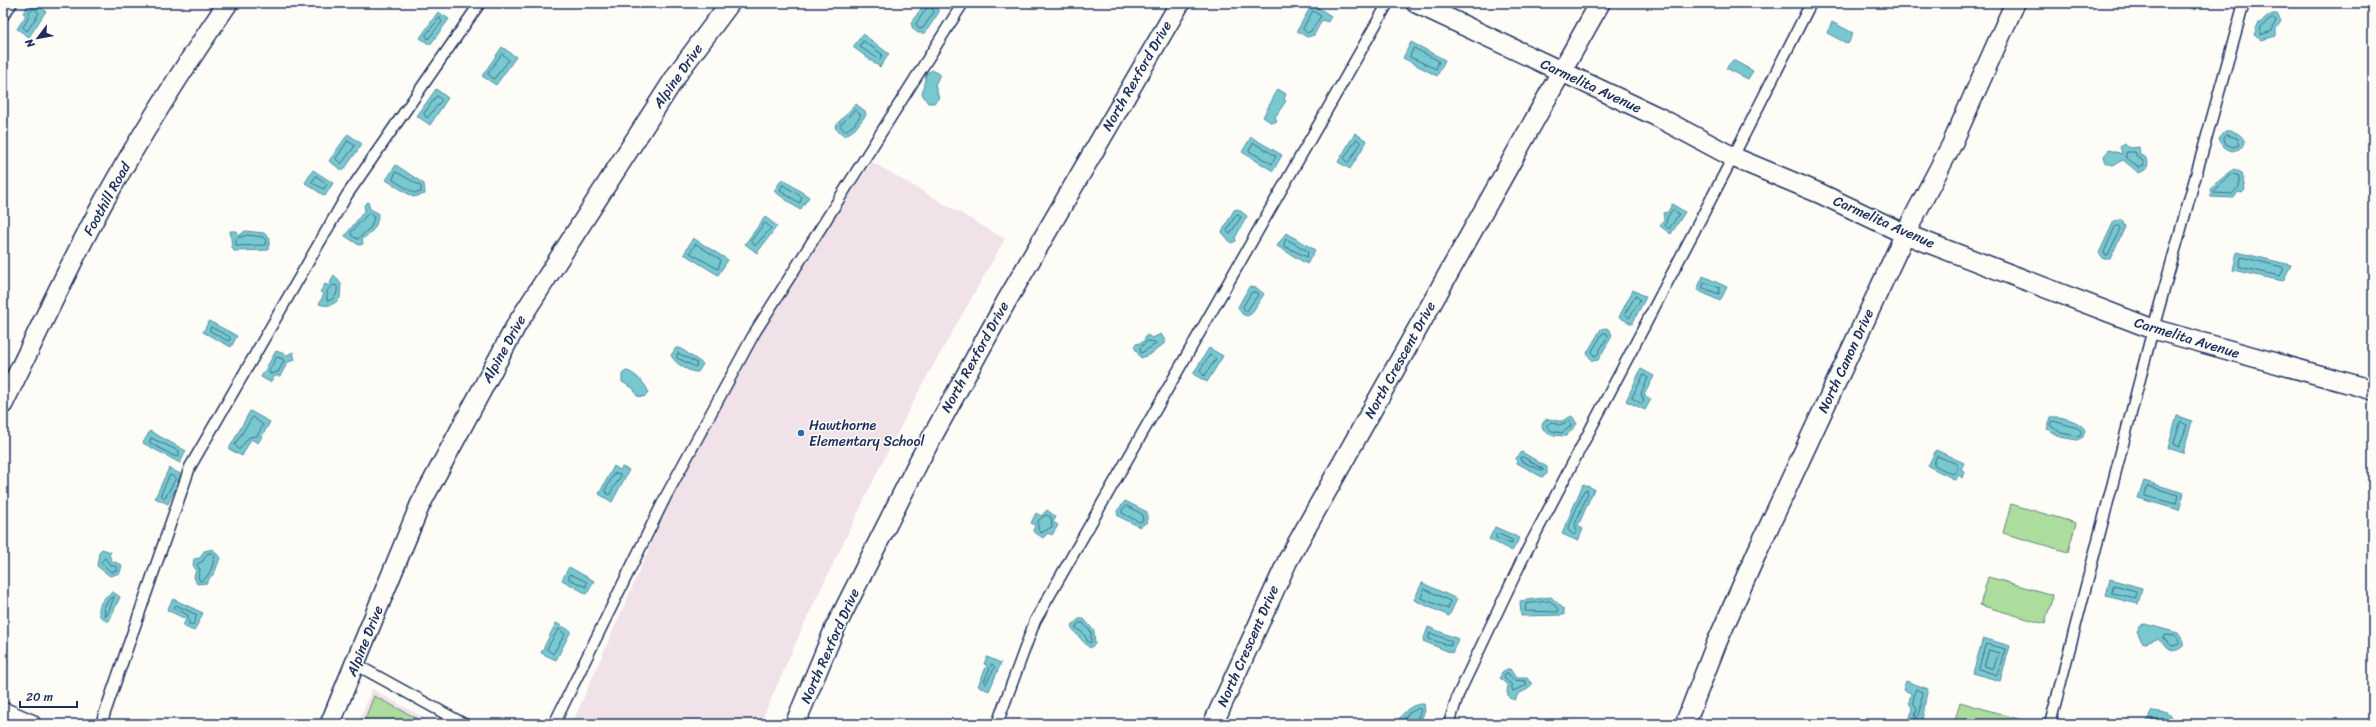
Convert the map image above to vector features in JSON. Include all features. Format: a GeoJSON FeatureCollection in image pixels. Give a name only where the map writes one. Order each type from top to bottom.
{"type":"FeatureCollection","features":[{"type":"Feature","properties":{"kind":"street","name":"Foothill Road"},"geometry":{"type":"LineString","coordinates":[[3,404],[68,269],[105,200],[178,78],[228,3]]}},
{"type":"Feature","properties":{"kind":"street","name":"Alpine Drive"},"geometry":{"type":"LineString","coordinates":[[330,724],[420,505],[517,324],[680,70],[730,3]]}},
{"type":"Feature","properties":{"kind":"street","name":"North Rexford Drive"},"geometry":{"type":"LineString","coordinates":[[795,724],[835,628],[920,459],[1006,302],[1180,3]]}},
{"type":"Feature","properties":{"kind":"street","name":"Carmelita Avenue"},"geometry":{"type":"LineString","coordinates":[[1416,3],[1561,73],[1658,117],[1733,157],[1819,193],[1905,234],[2153,329],[2373,390]]}},
{"type":"Feature","properties":{"kind":"street","name":"North Crescent Drive"},"geometry":{"type":"LineString","coordinates":[[1213,724],[1288,560],[1600,3]]}},
{"type":"Feature","properties":{"kind":"street","name":"North Canon Drive"},"geometry":{"type":"LineString","coordinates":[[1685,724],[1717,642],[1755,557],[1905,234],[1952,144],[2015,3]]}},
{"type":"Feature","properties":{"kind":"street"},"geometry":{"type":"LineString","coordinates":[[3,712],[31,724]]}},
{"type":"Feature","properties":{"kind":"lane"},"geometry":{"type":"LineString","coordinates":[[3,16],[12,3]]}},
{"type":"Feature","properties":{"kind":"lane"},"geometry":{"type":"LineString","coordinates":[[101,724],[190,467],[347,196],[480,3]]}},
{"type":"Feature","properties":{"kind":"lane"},"geometry":{"type":"LineString","coordinates":[[554,724],[666,496],[755,332],[963,3]]}},
{"type":"Feature","properties":{"kind":"lane"},"geometry":{"type":"LineString","coordinates":[[997,724],[1035,621],[1388,3]]}},
{"type":"Feature","properties":{"kind":"lane"},"geometry":{"type":"LineString","coordinates":[[1449,724],[1458,695],[1523,558],[1733,157],[1811,3]]}},
{"type":"Feature","properties":{"kind":"lane"},"geometry":{"type":"LineString","coordinates":[[2050,724],[2153,329],[2244,3]]}},
{"type":"Feature","properties":{"kind":"lane"},"geometry":{"type":"LineString","coordinates":[[355,664],[464,724]]}},
{"type":"Feature","properties":{"kind":"shaded area","name":"Hawthorne Elementary School"},"geometry":{"type":"Polygon","coordinates":[[[872,162],[1005,239],[921,387],[877,473],[805,622],[760,724],[572,724],[670,501],[724,394],[758,331],[872,162]]]}},
{"type":"Feature","properties":{"kind":"shaded area"},"geometry":{"type":"Polygon","coordinates":[[[372,689],[435,724],[358,724],[372,689]]]}},
{"type":"Feature","properties":{"kind":"green space"},"geometry":{"type":"Polygon","coordinates":[[[2011,504],[2076,523],[2068,552],[2003,533],[2011,504]]]}},
{"type":"Feature","properties":{"kind":"green space"},"geometry":{"type":"Polygon","coordinates":[[[1988,577],[2053,595],[2045,624],[1980,605],[1988,577]]]}},
{"type":"Feature","properties":{"kind":"green space"},"geometry":{"type":"Polygon","coordinates":[[[374,696],[428,724],[363,724],[374,696]]]}},
{"type":"Feature","properties":{"kind":"green space"},"geometry":{"type":"Polygon","coordinates":[[[1960,702],[2025,721],[2024,724],[1954,724],[1960,702]]]}},
{"type":"Feature","properties":{"kind":"water"},"geometry":{"type":"Polygon","coordinates":[[[34,3],[46,11],[29,37],[17,29],[26,15],[23,13],[28,5],[31,7],[34,3]]]}},
{"type":"Feature","properties":{"kind":"water"},"geometry":{"type":"Polygon","coordinates":[[[925,3],[934,5],[939,12],[925,33],[918,33],[913,29],[911,23],[925,3]]]}},
{"type":"Feature","properties":{"kind":"water"},"geometry":{"type":"Polygon","coordinates":[[[2180,3],[2198,3],[2196,10],[2180,3]]]}},
{"type":"Feature","properties":{"kind":"water"},"geometry":{"type":"Polygon","coordinates":[[[1311,6],[1317,7],[1331,16],[1328,22],[1322,20],[1314,35],[1307,37],[1297,31],[1311,6]]]}},
{"type":"Feature","properties":{"kind":"water"},"geometry":{"type":"Polygon","coordinates":[[[438,12],[449,19],[430,45],[420,38],[438,12]]]}},
{"type":"Feature","properties":{"kind":"water"},"geometry":{"type":"Polygon","coordinates":[[[2272,14],[2277,14],[2281,21],[2276,29],[2276,36],[2261,40],[2254,35],[2258,24],[2272,14]]]}},
{"type":"Feature","properties":{"kind":"water"},"geometry":{"type":"Polygon","coordinates":[[[1832,22],[1853,33],[1848,44],[1827,33],[1832,22]]]}},
{"type":"Feature","properties":{"kind":"water"},"geometry":{"type":"Polygon","coordinates":[[[863,34],[889,54],[880,67],[853,47],[863,34]]]}},
{"type":"Feature","properties":{"kind":"water"},"geometry":{"type":"Polygon","coordinates":[[[1411,42],[1445,60],[1437,76],[1403,58],[1411,42]]]}},
{"type":"Feature","properties":{"kind":"water"},"geometry":{"type":"Polygon","coordinates":[[[502,47],[516,57],[496,85],[482,76],[502,47]]]}},
{"type":"Feature","properties":{"kind":"water"},"geometry":{"type":"Polygon","coordinates":[[[1733,60],[1753,71],[1748,79],[1726,68],[1733,60]]]}},
{"type":"Feature","properties":{"kind":"water"},"geometry":{"type":"Polygon","coordinates":[[[932,70],[940,74],[935,85],[939,98],[934,103],[928,103],[922,94],[926,74],[932,70]]]}},
{"type":"Feature","properties":{"kind":"water"},"geometry":{"type":"Polygon","coordinates":[[[436,89],[448,98],[430,125],[417,116],[436,89]]]}},
{"type":"Feature","properties":{"kind":"water"},"geometry":{"type":"Polygon","coordinates":[[[1278,89],[1286,94],[1284,99],[1286,101],[1275,117],[1277,121],[1272,123],[1263,117],[1278,89]]]}},
{"type":"Feature","properties":{"kind":"water"},"geometry":{"type":"Polygon","coordinates":[[[856,104],[865,111],[866,115],[855,129],[845,136],[836,129],[835,126],[856,104]]]}},
{"type":"Feature","properties":{"kind":"water"},"geometry":{"type":"Polygon","coordinates":[[[2225,131],[2232,131],[2240,135],[2245,142],[2243,148],[2232,151],[2223,147],[2219,138],[2225,131]]]}},
{"type":"Feature","properties":{"kind":"water"},"geometry":{"type":"Polygon","coordinates":[[[1355,133],[1367,141],[1350,169],[1338,162],[1355,133]]]}},
{"type":"Feature","properties":{"kind":"water"},"geometry":{"type":"Polygon","coordinates":[[[348,134],[362,144],[343,171],[329,161],[348,134]]]}},
{"type":"Feature","properties":{"kind":"water"},"geometry":{"type":"Polygon","coordinates":[[[1251,137],[1282,155],[1273,171],[1242,152],[1251,137]]]}},
{"type":"Feature","properties":{"kind":"water"},"geometry":{"type":"Polygon","coordinates":[[[2125,143],[2130,148],[2139,147],[2140,155],[2145,157],[2148,162],[2147,169],[2139,173],[2123,160],[2113,165],[2106,163],[2104,156],[2109,150],[2122,154],[2120,146],[2125,143]]]}},
{"type":"Feature","properties":{"kind":"water"},"geometry":{"type":"Polygon","coordinates":[[[396,165],[424,184],[425,194],[413,197],[386,180],[396,165]]]}},
{"type":"Feature","properties":{"kind":"water"},"geometry":{"type":"Polygon","coordinates":[[[2234,169],[2242,173],[2245,190],[2242,193],[2238,192],[2234,198],[2211,197],[2210,188],[2234,169]]]}},
{"type":"Feature","properties":{"kind":"water"},"geometry":{"type":"Polygon","coordinates":[[[313,170],[333,183],[325,196],[305,183],[313,170]]]}},
{"type":"Feature","properties":{"kind":"water"},"geometry":{"type":"Polygon","coordinates":[[[782,179],[809,197],[800,210],[774,191],[782,179]]]}},
{"type":"Feature","properties":{"kind":"water"},"geometry":{"type":"Polygon","coordinates":[[[368,202],[370,209],[378,213],[377,222],[372,231],[362,239],[363,244],[359,245],[345,236],[365,210],[364,205],[368,202]]]}},
{"type":"Feature","properties":{"kind":"water"},"geometry":{"type":"Polygon","coordinates":[[[1672,204],[1685,212],[1671,234],[1660,226],[1664,219],[1663,213],[1668,212],[1672,204]]]}},
{"type":"Feature","properties":{"kind":"water"},"geometry":{"type":"Polygon","coordinates":[[[1238,209],[1247,216],[1235,238],[1236,241],[1231,243],[1222,232],[1234,210],[1238,209]]]}},
{"type":"Feature","properties":{"kind":"water"},"geometry":{"type":"Polygon","coordinates":[[[765,217],[777,226],[757,253],[745,244],[765,217]]]}},
{"type":"Feature","properties":{"kind":"water"},"geometry":{"type":"Polygon","coordinates":[[[2118,220],[2122,220],[2125,227],[2110,259],[2104,259],[2099,253],[2114,221],[2116,222],[2118,220]]]}},
{"type":"Feature","properties":{"kind":"water"},"geometry":{"type":"Polygon","coordinates":[[[230,231],[237,231],[239,236],[245,231],[264,233],[270,239],[268,250],[234,251],[230,231]]]}},
{"type":"Feature","properties":{"kind":"water"},"geometry":{"type":"Polygon","coordinates":[[[1286,233],[1315,250],[1307,264],[1277,246],[1286,233]]]}},
{"type":"Feature","properties":{"kind":"water"},"geometry":{"type":"Polygon","coordinates":[[[693,238],[728,260],[718,275],[684,254],[693,238]]]}},
{"type":"Feature","properties":{"kind":"water"},"geometry":{"type":"Polygon","coordinates":[[[2237,252],[2291,265],[2283,281],[2233,270],[2237,252]]]}},
{"type":"Feature","properties":{"kind":"water"},"geometry":{"type":"Polygon","coordinates":[[[334,275],[341,284],[340,298],[331,305],[319,304],[324,294],[320,292],[325,284],[329,286],[334,275]]]}},
{"type":"Feature","properties":{"kind":"water"},"geometry":{"type":"Polygon","coordinates":[[[1703,276],[1727,287],[1720,301],[1697,290],[1703,276]]]}},
{"type":"Feature","properties":{"kind":"water"},"geometry":{"type":"Polygon","coordinates":[[[1249,287],[1257,288],[1264,294],[1251,314],[1247,316],[1242,314],[1238,307],[1249,287]]]}},
{"type":"Feature","properties":{"kind":"water"},"geometry":{"type":"Polygon","coordinates":[[[1633,290],[1646,297],[1632,324],[1619,317],[1633,290]]]}},
{"type":"Feature","properties":{"kind":"water"},"geometry":{"type":"Polygon","coordinates":[[[209,321],[237,336],[231,347],[203,332],[209,321]]]}},
{"type":"Feature","properties":{"kind":"water"},"geometry":{"type":"Polygon","coordinates":[[[1606,328],[1610,330],[1612,336],[1598,360],[1592,361],[1587,353],[1601,329],[1606,328]]]}},
{"type":"Feature","properties":{"kind":"water"},"geometry":{"type":"Polygon","coordinates":[[[1161,334],[1166,342],[1151,354],[1141,358],[1134,347],[1136,344],[1143,342],[1147,335],[1152,338],[1161,334]]]}},
{"type":"Feature","properties":{"kind":"water"},"geometry":{"type":"Polygon","coordinates":[[[676,348],[680,348],[703,364],[698,372],[691,371],[675,361],[671,355],[676,348]]]}},
{"type":"Feature","properties":{"kind":"water"},"geometry":{"type":"Polygon","coordinates":[[[1209,348],[1223,356],[1207,382],[1193,374],[1209,348]]]}},
{"type":"Feature","properties":{"kind":"water"},"geometry":{"type":"Polygon","coordinates":[[[276,351],[287,355],[293,352],[295,360],[288,362],[280,376],[275,376],[270,382],[261,377],[276,351]]]}},
{"type":"Feature","properties":{"kind":"water"},"geometry":{"type":"Polygon","coordinates":[[[1641,369],[1654,376],[1644,395],[1651,399],[1645,410],[1626,401],[1641,369]]]}},
{"type":"Feature","properties":{"kind":"water"},"geometry":{"type":"Polygon","coordinates":[[[626,371],[636,376],[646,386],[648,392],[644,397],[637,396],[633,388],[622,382],[622,374],[626,371]]]}},
{"type":"Feature","properties":{"kind":"water"},"geometry":{"type":"Polygon","coordinates":[[[250,411],[270,422],[258,443],[251,439],[242,456],[229,449],[250,411]]]}},
{"type":"Feature","properties":{"kind":"water"},"geometry":{"type":"Polygon","coordinates":[[[1572,416],[1577,424],[1566,436],[1551,435],[1543,429],[1542,425],[1548,419],[1562,421],[1572,416]]]}},
{"type":"Feature","properties":{"kind":"water"},"geometry":{"type":"Polygon","coordinates":[[[2177,416],[2192,421],[2183,453],[2168,448],[2177,416]]]}},
{"type":"Feature","properties":{"kind":"water"},"geometry":{"type":"Polygon","coordinates":[[[2051,417],[2065,418],[2079,424],[2085,430],[2083,437],[2077,440],[2060,437],[2047,429],[2051,417]]]}},
{"type":"Feature","properties":{"kind":"water"},"geometry":{"type":"Polygon","coordinates":[[[150,431],[186,451],[180,463],[143,443],[150,431]]]}},
{"type":"Feature","properties":{"kind":"water"},"geometry":{"type":"Polygon","coordinates":[[[1936,450],[1964,463],[1961,469],[1965,472],[1963,478],[1958,475],[1956,480],[1928,466],[1936,450]]]}},
{"type":"Feature","properties":{"kind":"water"},"geometry":{"type":"Polygon","coordinates":[[[1522,452],[1547,467],[1547,474],[1542,477],[1517,463],[1516,458],[1522,452]]]}},
{"type":"Feature","properties":{"kind":"water"},"geometry":{"type":"Polygon","coordinates":[[[614,466],[620,470],[622,467],[629,470],[612,502],[599,494],[614,466]]]}},
{"type":"Feature","properties":{"kind":"water"},"geometry":{"type":"Polygon","coordinates":[[[169,468],[182,475],[168,504],[155,498],[169,468]]]}},
{"type":"Feature","properties":{"kind":"water"},"geometry":{"type":"Polygon","coordinates":[[[2144,481],[2184,493],[2179,510],[2138,498],[2144,481]]]}},
{"type":"Feature","properties":{"kind":"water"},"geometry":{"type":"Polygon","coordinates":[[[1583,484],[1594,489],[1578,526],[1583,529],[1578,541],[1562,534],[1583,484]]]}},
{"type":"Feature","properties":{"kind":"water"},"geometry":{"type":"Polygon","coordinates":[[[1125,501],[1147,512],[1147,522],[1140,527],[1118,516],[1117,511],[1125,501]]]}},
{"type":"Feature","properties":{"kind":"water"},"geometry":{"type":"Polygon","coordinates":[[[1047,510],[1056,517],[1053,522],[1058,525],[1052,535],[1048,533],[1043,538],[1033,531],[1035,525],[1031,523],[1036,513],[1041,516],[1047,510]]]}},
{"type":"Feature","properties":{"kind":"water"},"geometry":{"type":"Polygon","coordinates":[[[1495,527],[1520,538],[1512,551],[1489,539],[1495,527]]]}},
{"type":"Feature","properties":{"kind":"water"},"geometry":{"type":"Polygon","coordinates":[[[102,549],[111,552],[109,555],[112,561],[122,565],[120,573],[110,576],[97,566],[99,552],[102,549]]]}},
{"type":"Feature","properties":{"kind":"water"},"geometry":{"type":"Polygon","coordinates":[[[213,549],[220,558],[214,574],[210,577],[207,583],[197,584],[194,577],[196,570],[193,565],[194,559],[200,558],[204,551],[213,549]]]}},
{"type":"Feature","properties":{"kind":"water"},"geometry":{"type":"Polygon","coordinates":[[[569,567],[594,581],[587,594],[562,580],[569,567]]]}},
{"type":"Feature","properties":{"kind":"water"},"geometry":{"type":"Polygon","coordinates":[[[2110,579],[2142,588],[2138,604],[2106,596],[2110,579]]]}},
{"type":"Feature","properties":{"kind":"water"},"geometry":{"type":"Polygon","coordinates":[[[1422,583],[1457,599],[1449,616],[1414,600],[1422,583]]]}},
{"type":"Feature","properties":{"kind":"water"},"geometry":{"type":"Polygon","coordinates":[[[113,592],[120,597],[109,621],[106,621],[100,616],[99,609],[104,599],[113,592]]]}},
{"type":"Feature","properties":{"kind":"water"},"geometry":{"type":"Polygon","coordinates":[[[1551,597],[1564,609],[1564,615],[1521,616],[1520,601],[1551,597]]]}},
{"type":"Feature","properties":{"kind":"water"},"geometry":{"type":"Polygon","coordinates":[[[173,599],[203,613],[194,631],[183,626],[186,619],[167,610],[173,599]]]}},
{"type":"Feature","properties":{"kind":"water"},"geometry":{"type":"Polygon","coordinates":[[[1079,619],[1084,619],[1094,631],[1095,644],[1090,648],[1071,626],[1079,619]]]}},
{"type":"Feature","properties":{"kind":"water"},"geometry":{"type":"Polygon","coordinates":[[[556,623],[571,631],[556,660],[541,653],[556,623]]]}},
{"type":"Feature","properties":{"kind":"water"},"geometry":{"type":"Polygon","coordinates":[[[2145,624],[2178,633],[2184,642],[2184,645],[2180,649],[2173,650],[2157,639],[2146,643],[2142,642],[2137,631],[2141,625],[2145,624]]]}},
{"type":"Feature","properties":{"kind":"water"},"geometry":{"type":"Polygon","coordinates":[[[1428,627],[1458,639],[1452,653],[1423,641],[1428,627]]]}},
{"type":"Feature","properties":{"kind":"water"},"geometry":{"type":"Polygon","coordinates":[[[1983,638],[2010,646],[2000,681],[1973,673],[1983,638]]]}},
{"type":"Feature","properties":{"kind":"water"},"geometry":{"type":"Polygon","coordinates":[[[987,657],[1001,663],[989,691],[978,686],[987,665],[984,664],[987,657]]]}},
{"type":"Feature","properties":{"kind":"water"},"geometry":{"type":"Polygon","coordinates":[[[1510,669],[1516,678],[1527,678],[1532,684],[1528,689],[1518,694],[1515,700],[1509,698],[1507,692],[1508,686],[1500,678],[1502,672],[1510,669]]]}},
{"type":"Feature","properties":{"kind":"water"},"geometry":{"type":"Polygon","coordinates":[[[1906,681],[1928,689],[1921,724],[1909,720],[1913,709],[1909,703],[1911,693],[1903,690],[1906,681]]]}},
{"type":"Feature","properties":{"kind":"water"},"geometry":{"type":"Polygon","coordinates":[[[1424,704],[1425,711],[1419,724],[1396,724],[1411,707],[1424,704]]]}},
{"type":"Feature","properties":{"kind":"water"},"geometry":{"type":"Polygon","coordinates":[[[2152,711],[2168,713],[2175,720],[2185,720],[2191,724],[2145,724],[2152,711]]]}},
{"type":"Feature","properties":{"kind":"place","name":"Hawthorne Elementary School"},"geometry":{"type":"Point","coordinates":[801,433]}}]}
